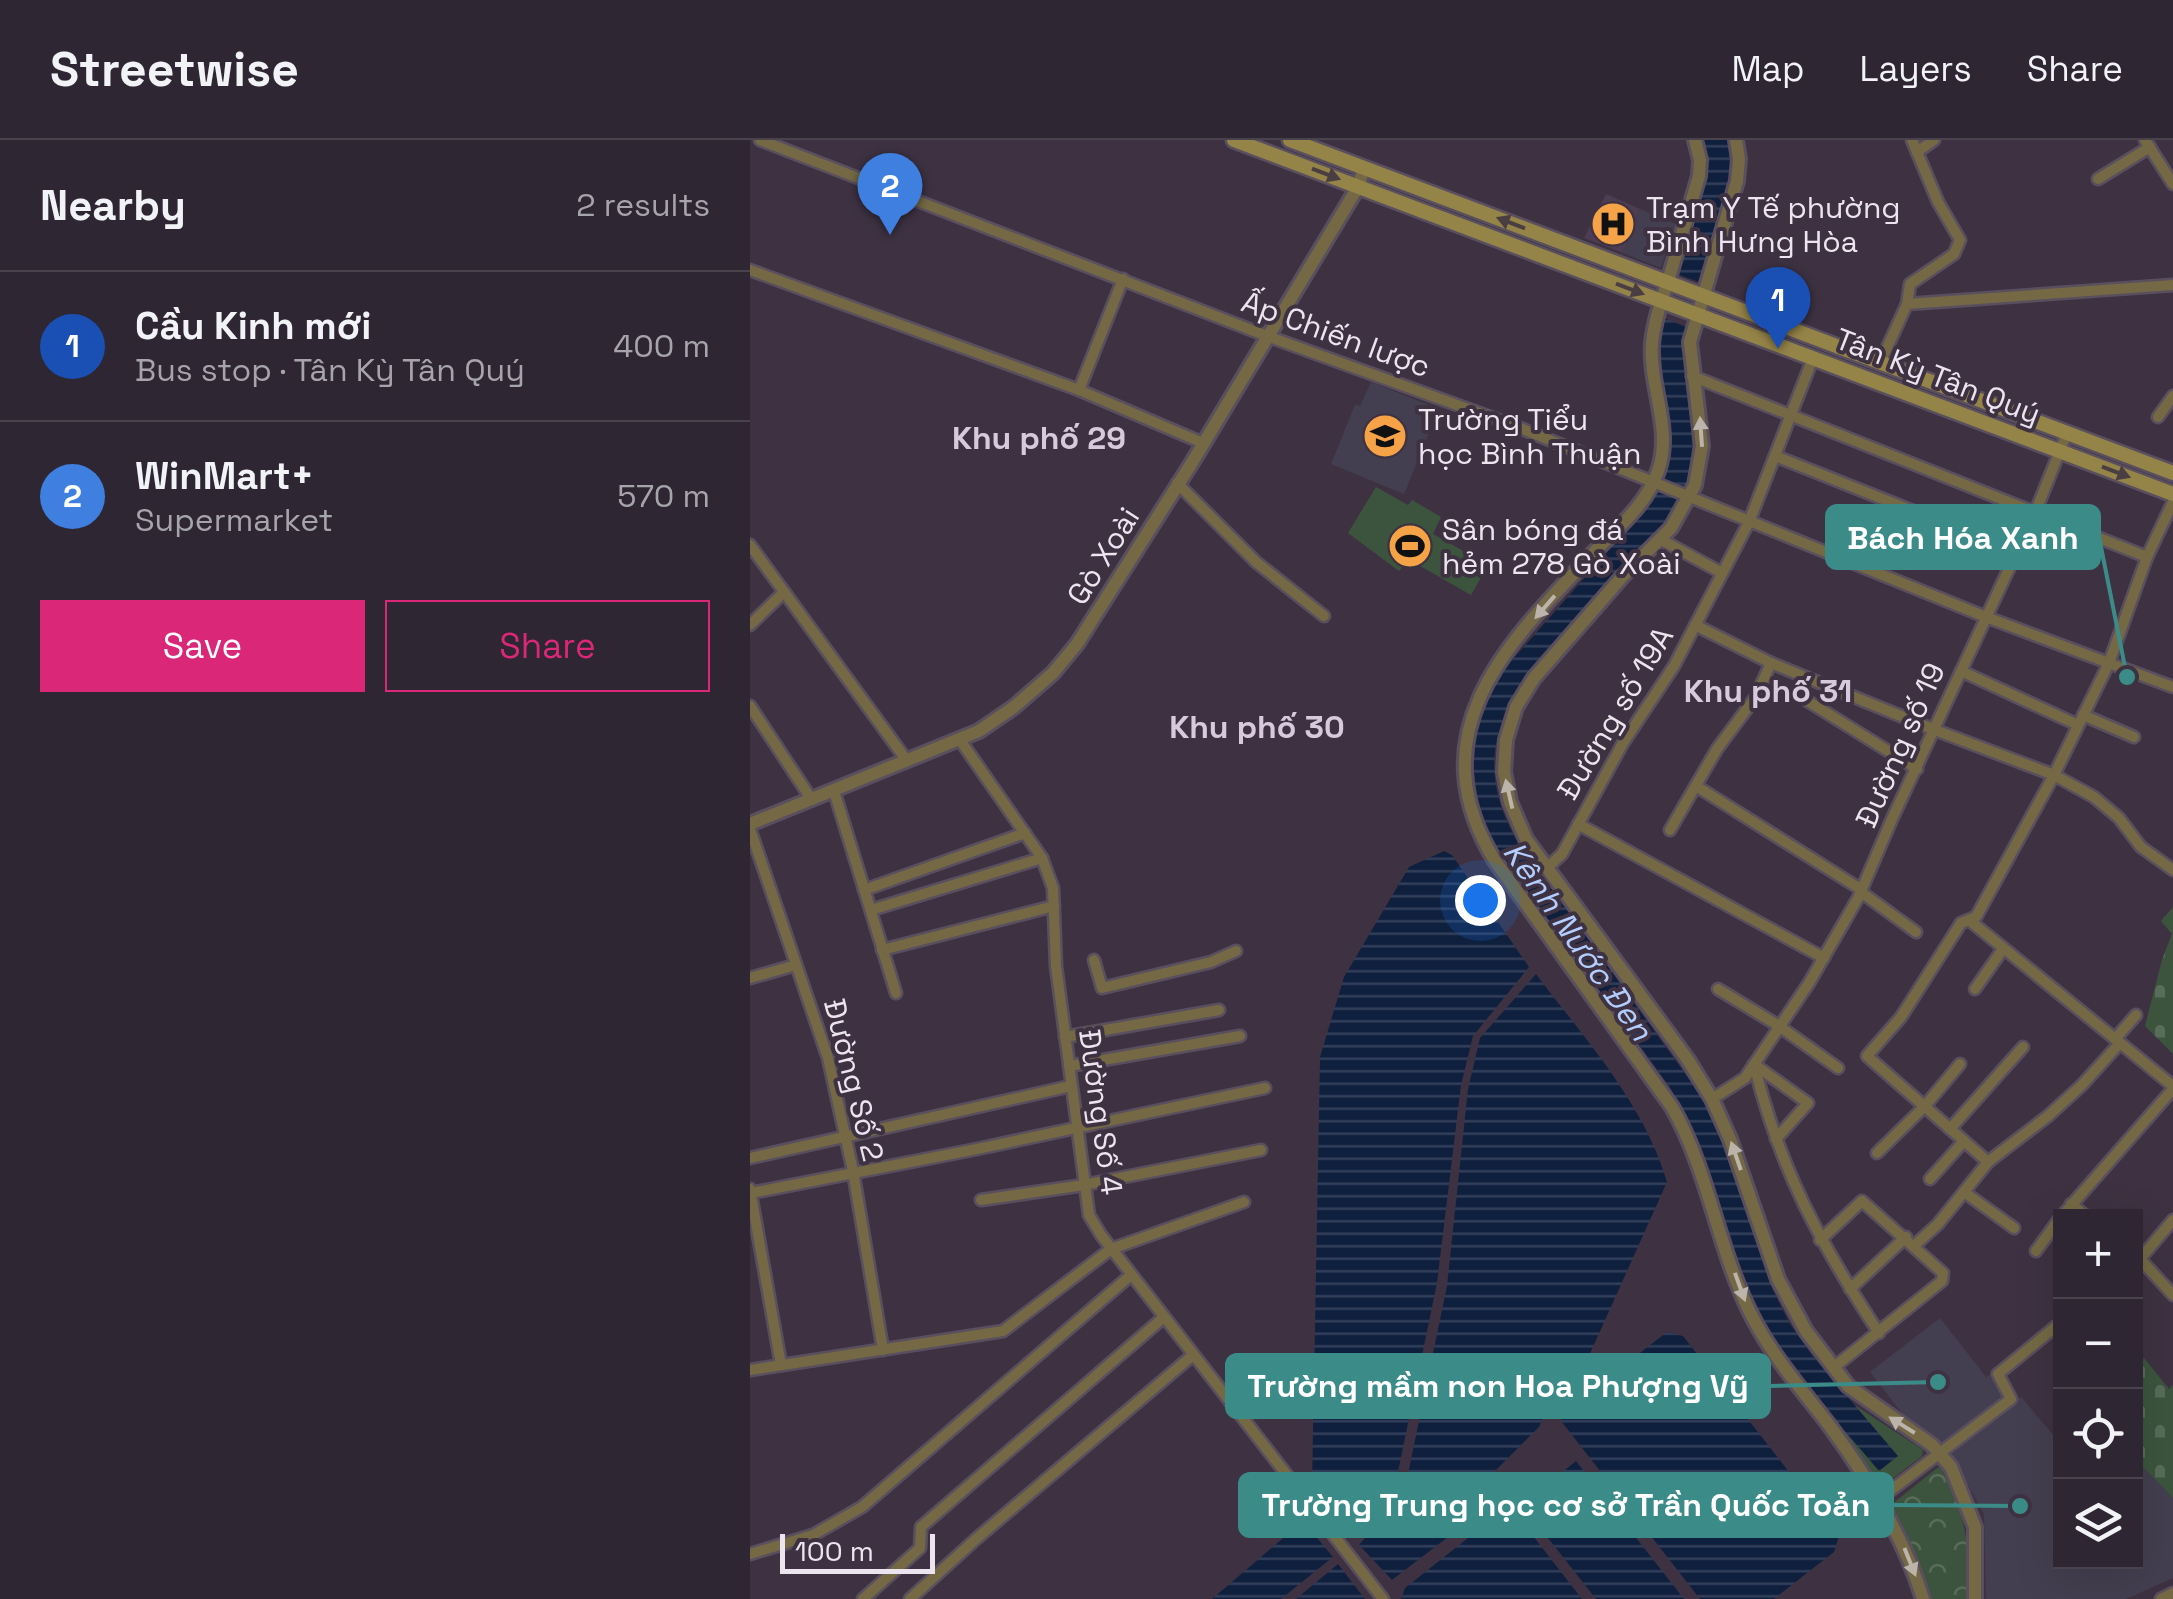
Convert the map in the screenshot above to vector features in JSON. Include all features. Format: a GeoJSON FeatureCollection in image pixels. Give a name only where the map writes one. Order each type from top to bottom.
{"type":"FeatureCollection","features":[{"type":"Feature","properties":{"kind":"main road","name":"Tân Kỳ Tân Quý"},"geometry":{"type":"LineString","coordinates":[[1234,140],[2173,494]]}},
{"type":"Feature","properties":{"kind":"main road","name":"Tân Kỳ Tân Quý"},"geometry":{"type":"LineString","coordinates":[[1298,141],[2173,473]]}},
{"type":"Feature","properties":{"kind":"street","name":"Ấp Chiến lược"},"geometry":{"type":"LineString","coordinates":[[760,140],[1657,482],[1986,617],[2173,686]]}},
{"type":"Feature","properties":{"kind":"street"},"geometry":{"type":"LineString","coordinates":[[1695,140],[1700,160],[1698,176],[1652,346],[1663,433],[1657,482],[1489,675],[1467,736],[1465,768],[1470,802],[1481,836],[1495,861],[1672,1107],[1692,1147],[1752,1316],[1878,1500],[1905,1550],[1922,1599]]}},
{"type":"Feature","properties":{"kind":"street"},"geometry":{"type":"LineString","coordinates":[[1736,140],[1737,180],[1690,342],[1702,446],[1688,494],[1660,539],[1534,678],[1512,719],[1504,752],[1507,790],[1520,829],[1688,1060],[1712,1099],[1783,1290],[1806,1331],[1832,1368],[1868,1403],[1941,1454],[1955,1476],[1976,1527],[1975,1599]]}},
{"type":"Feature","properties":{"kind":"street"},"geometry":{"type":"LineString","coordinates":[[1880,362],[1907,304],[1910,284],[1954,254],[1960,240],[1938,202],[1912,140]]}},
{"type":"Feature","properties":{"kind":"street"},"geometry":{"type":"LineString","coordinates":[[1917,152],[1934,140]]}},
{"type":"Feature","properties":{"kind":"street"},"geometry":{"type":"LineString","coordinates":[[2098,179],[2148,144],[2173,184]]}},
{"type":"Feature","properties":{"kind":"street","name":"Gò Xoài"},"geometry":{"type":"LineString","coordinates":[[750,826],[905,758],[960,740],[1014,708],[1059,666],[1077,644],[1177,483],[1358,186],[1364,168]]}},
{"type":"Feature","properties":{"kind":"street"},"geometry":{"type":"LineString","coordinates":[[750,270],[1079,390],[1202,442]]}},
{"type":"Feature","properties":{"kind":"street"},"geometry":{"type":"LineString","coordinates":[[1079,390],[1123,280]]}},
{"type":"Feature","properties":{"kind":"street"},"geometry":{"type":"LineString","coordinates":[[1907,304],[2173,285]]}},
{"type":"Feature","properties":{"kind":"street","name":"Đường số 19A"},"geometry":{"type":"LineString","coordinates":[[1547,868],[1562,854],[1623,743],[1674,666],[1749,522],[1813,358]]}},
{"type":"Feature","properties":{"kind":"street"},"geometry":{"type":"LineString","coordinates":[[1692,376],[2147,557]]}},
{"type":"Feature","properties":{"kind":"street"},"geometry":{"type":"LineString","coordinates":[[2158,417],[2173,396]]}},
{"type":"Feature","properties":{"kind":"street","name":"Đường số 19"},"geometry":{"type":"LineString","coordinates":[[1712,1099],[1745,1078],[1824,958],[1862,891],[2036,512],[2066,433]]}},
{"type":"Feature","properties":{"kind":"street"},"geometry":{"type":"LineString","coordinates":[[1774,456],[2016,552]]}},
{"type":"Feature","properties":{"kind":"street"},"geometry":{"type":"LineString","coordinates":[[1177,483],[1256,562],[1324,616]]}},
{"type":"Feature","properties":{"kind":"street"},"geometry":{"type":"LineString","coordinates":[[1988,1162],[1867,1056],[1901,1017],[1960,923],[1976,917],[1992,890],[2081,720],[2173,502]]}},
{"type":"Feature","properties":{"kind":"street"},"geometry":{"type":"LineString","coordinates":[[1660,539],[1722,573]]}},
{"type":"Feature","properties":{"kind":"street"},"geometry":{"type":"LineString","coordinates":[[750,545],[905,758]]}},
{"type":"Feature","properties":{"kind":"street"},"geometry":{"type":"LineString","coordinates":[[750,625],[784,592]]}},
{"type":"Feature","properties":{"kind":"street"},"geometry":{"type":"LineString","coordinates":[[1695,624],[1771,662],[2054,775],[2094,797],[2119,818],[2141,847],[2173,870]]}},
{"type":"Feature","properties":{"kind":"street"},"geometry":{"type":"LineString","coordinates":[[1670,830],[1718,749],[1755,698],[1771,662]]}},
{"type":"Feature","properties":{"kind":"street"},"geometry":{"type":"LineString","coordinates":[[1962,671],[2081,720],[2134,737]]}},
{"type":"Feature","properties":{"kind":"street"},"geometry":{"type":"LineString","coordinates":[[1806,700],[1917,769]]}},
{"type":"Feature","properties":{"kind":"street"},"geometry":{"type":"LineString","coordinates":[[750,706],[812,800]]}},
{"type":"Feature","properties":{"kind":"street","name":"Đường Số 4"},"geometry":{"type":"LineString","coordinates":[[960,740],[1042,858],[1053,888],[1056,966],[1089,1216],[1383,1599]]}},
{"type":"Feature","properties":{"kind":"street"},"geometry":{"type":"LineString","coordinates":[[1696,786],[1862,891],[1916,932]]}},
{"type":"Feature","properties":{"kind":"street"},"geometry":{"type":"LineString","coordinates":[[834,791],[896,993]]}},
{"type":"Feature","properties":{"kind":"street"},"geometry":{"type":"LineString","coordinates":[[1578,824],[1824,958]]}},
{"type":"Feature","properties":{"kind":"street","name":"Đường Số 2"},"geometry":{"type":"LineString","coordinates":[[750,826],[828,1058],[853,1172],[882,1350]]}},
{"type":"Feature","properties":{"kind":"street"},"geometry":{"type":"LineString","coordinates":[[864,890],[1024,834]]}},
{"type":"Feature","properties":{"kind":"street"},"geometry":{"type":"LineString","coordinates":[[870,910],[1042,858]]}},
{"type":"Feature","properties":{"kind":"street"},"geometry":{"type":"LineString","coordinates":[[882,950],[1054,906]]}},
{"type":"Feature","properties":{"kind":"street"},"geometry":{"type":"LineString","coordinates":[[1969,920],[2173,1088],[2067,1209]]}},
{"type":"Feature","properties":{"kind":"street"},"geometry":{"type":"LineString","coordinates":[[1974,990],[2004,949]]}},
{"type":"Feature","properties":{"kind":"street"},"geometry":{"type":"LineString","coordinates":[[1094,960],[1102,988],[1211,962],[1236,951]]}},
{"type":"Feature","properties":{"kind":"street"},"geometry":{"type":"LineString","coordinates":[[750,978],[796,965]]}},
{"type":"Feature","properties":{"kind":"street"},"geometry":{"type":"LineString","coordinates":[[1718,989],[1838,1068]]}},
{"type":"Feature","properties":{"kind":"street"},"geometry":{"type":"LineString","coordinates":[[1065,1037],[1219,1010]]}},
{"type":"Feature","properties":{"kind":"street"},"geometry":{"type":"LineString","coordinates":[[1850,1289],[1938,1224],[1988,1162],[2060,1105],[2118,1041],[2136,1015]]}},
{"type":"Feature","properties":{"kind":"street"},"geometry":{"type":"LineString","coordinates":[[1069,1066],[1240,1036]]}},
{"type":"Feature","properties":{"kind":"street"},"geometry":{"type":"LineString","coordinates":[[1950,1129],[2023,1047]]}},
{"type":"Feature","properties":{"kind":"street"},"geometry":{"type":"LineString","coordinates":[[1754,1064],[1776,1139],[1806,1214],[1879,1333]]}},
{"type":"Feature","properties":{"kind":"street"},"geometry":{"type":"LineString","coordinates":[[1754,1064],[1808,1103],[1776,1139]]}},
{"type":"Feature","properties":{"kind":"street"},"geometry":{"type":"LineString","coordinates":[[1877,1153],[1960,1064]]}},
{"type":"Feature","properties":{"kind":"street"},"geometry":{"type":"LineString","coordinates":[[750,1158],[1071,1086]]}},
{"type":"Feature","properties":{"kind":"street"},"geometry":{"type":"LineString","coordinates":[[781,1365],[751,1190],[1265,1088]]}},
{"type":"Feature","properties":{"kind":"street"},"geometry":{"type":"LineString","coordinates":[[1930,1180],[1964,1142]]}},
{"type":"Feature","properties":{"kind":"street"},"geometry":{"type":"LineString","coordinates":[[981,1200],[1260,1150]]}},
{"type":"Feature","properties":{"kind":"street"},"geometry":{"type":"LineString","coordinates":[[1964,1192],[2014,1228]]}},
{"type":"Feature","properties":{"kind":"street"},"geometry":{"type":"LineString","coordinates":[[1820,1240],[1862,1201],[1943,1273],[1942,1281],[1832,1368]]}},
{"type":"Feature","properties":{"kind":"street"},"geometry":{"type":"LineString","coordinates":[[750,1370],[1004,1331],[1111,1249],[1244,1202]]}},
{"type":"Feature","properties":{"kind":"street"},"geometry":{"type":"LineString","coordinates":[[2070,1204],[2077,1209]]}},
{"type":"Feature","properties":{"kind":"street"},"geometry":{"type":"LineString","coordinates":[[2143,1252],[2173,1220]]}},
{"type":"Feature","properties":{"kind":"street"},"geometry":{"type":"LineString","coordinates":[[2036,1251],[2053,1228]]}},
{"type":"Feature","properties":{"kind":"street"},"geometry":{"type":"LineString","coordinates":[[2143,1265],[2173,1295]]}},
{"type":"Feature","properties":{"kind":"street"},"geometry":{"type":"LineString","coordinates":[[750,1554],[813,1534],[862,1507],[1131,1275]]}},
{"type":"Feature","properties":{"kind":"street"},"geometry":{"type":"LineString","coordinates":[[863,1599],[920,1548],[921,1528],[1164,1317]]}},
{"type":"Feature","properties":{"kind":"street"},"geometry":{"type":"LineString","coordinates":[[1878,1500],[2011,1399],[1998,1374],[2053,1330]]}},
{"type":"Feature","properties":{"kind":"street"},"geometry":{"type":"LineString","coordinates":[[910,1599],[1194,1356]]}},
{"type":"Feature","properties":{"kind":"street"},"geometry":{"type":"LineString","coordinates":[[2161,1599],[2173,1593]]}},
{"type":"Feature","properties":{"kind":"shaded area","name":"Trạm Y Tế phường Bình Hưng Hòa"},"geometry":{"type":"Polygon","coordinates":[[[1606,194],[1640,209],[1623,253],[1584,238],[1606,194]]]}},
{"type":"Feature","properties":{"kind":"shaded area"},"geometry":{"type":"Polygon","coordinates":[[[1640,209],[1676,224],[1661,268],[1623,253],[1640,209]]]}},
{"type":"Feature","properties":{"kind":"shaded area","name":"Trường Tiểu học Bình Thuận"},"geometry":{"type":"Polygon","coordinates":[[[1371,382],[1439,409],[1404,494],[1331,464],[1355,405],[1360,406],[1371,382]]]}},
{"type":"Feature","properties":{"kind":"shaded area"},"geometry":{"type":"Polygon","coordinates":[[[1940,1318],[1986,1377],[1992,1374],[2001,1389],[2002,1400],[1945,1446],[1905,1417],[1870,1372],[1940,1318]]]}},
{"type":"Feature","properties":{"kind":"shaded area"},"geometry":{"type":"Polygon","coordinates":[[[2021,1397],[2053,1435],[2053,1569],[2143,1569],[2143,1467],[2173,1498],[2173,1578],[2126,1599],[1986,1599],[1984,1514],[1951,1454],[2021,1397]]]}},
{"type":"Feature","properties":{"kind":"green space","name":"Sân bóng đá hẻm 278 Gò Xoài"},"geometry":{"type":"Polygon","coordinates":[[[1376,487],[1408,505],[1412,500],[1441,517],[1433,534],[1488,565],[1471,595],[1408,559],[1399,571],[1348,533],[1376,487]]]}},
{"type":"Feature","properties":{"kind":"green space"},"geometry":{"type":"Polygon","coordinates":[[[2173,907],[2173,1054],[2145,1026],[2172,934],[2161,921],[2173,907]]]}},
{"type":"Feature","properties":{"kind":"green space"},"geometry":{"type":"Polygon","coordinates":[[[2143,1359],[2169,1389],[2173,1385],[2173,1498],[2143,1467],[2143,1359]]]}},
{"type":"Feature","properties":{"kind":"green space"},"geometry":{"type":"Polygon","coordinates":[[[1853,1404],[1923,1450],[1922,1456],[1884,1485],[1876,1482],[1842,1428],[1879,1470],[1897,1456],[1853,1404]]]}},
{"type":"Feature","properties":{"kind":"green space"},"geometry":{"type":"Polygon","coordinates":[[[1941,1468],[1950,1486],[1965,1532],[1967,1599],[1931,1599],[1891,1505],[1941,1468]]]}},
{"type":"Feature","properties":{"kind":"water"},"geometry":{"type":"Polygon","coordinates":[[[1704,140],[1728,140],[1731,176],[1699,282],[1677,274],[1708,169],[1704,140]]]}},
{"type":"Feature","properties":{"kind":"water","name":"Kênh Nước Đen"},"geometry":{"type":"Polygon","coordinates":[[[1664,318],[1686,327],[1685,378],[1692,449],[1681,497],[1665,522],[1527,679],[1501,726],[1495,752],[1495,779],[1516,839],[1702,1097],[1724,1148],[1772,1288],[1790,1324],[1898,1456],[1879,1471],[1777,1346],[1752,1297],[1697,1144],[1669,1086],[1498,852],[1475,786],[1475,744],[1497,677],[1647,507],[1660,484],[1668,437],[1661,343],[1664,318]]]}},
{"type":"Feature","properties":{"kind":"water"},"geometry":{"type":"Polygon","coordinates":[[[1444,851],[1452,855],[1529,967],[1473,1036],[1461,1085],[1437,1283],[1394,1491],[1352,1538],[1312,1485],[1320,1057],[1344,977],[1409,867],[1444,851]]]}},
{"type":"Feature","properties":{"kind":"water"},"geometry":{"type":"Polygon","coordinates":[[[1536,974],[1628,1098],[1657,1153],[1667,1182],[1584,1367],[1549,1404],[1539,1427],[1494,1472],[1478,1514],[1392,1580],[1359,1545],[1404,1493],[1447,1286],[1468,1089],[1480,1038],[1536,974]]]}},
{"type":"Feature","properties":{"kind":"water"},"geometry":{"type":"Polygon","coordinates":[[[1667,1332],[1683,1336],[1839,1536],[1834,1552],[1774,1599],[1700,1599],[1561,1421],[1562,1413],[1667,1332]]]}},
{"type":"Feature","properties":{"kind":"water"},"geometry":{"type":"Polygon","coordinates":[[[1576,1461],[1684,1599],[1596,1599],[1522,1505],[1576,1461]]]}},
{"type":"Feature","properties":{"kind":"water"},"geometry":{"type":"Polygon","coordinates":[[[1492,1519],[1523,1523],[1582,1599],[1401,1599],[1405,1588],[1492,1519]]]}},
{"type":"Feature","properties":{"kind":"water"},"geometry":{"type":"Polygon","coordinates":[[[1303,1521],[1333,1557],[1281,1599],[1212,1599],[1303,1521]]]}},
{"type":"Feature","properties":{"kind":"water"},"geometry":{"type":"Polygon","coordinates":[[[1338,1564],[1365,1599],[1296,1599],[1338,1564]]]}},
{"type":"Feature","properties":{"kind":"place","name":"Trạm Y Tế phường Bình Hưng Hòa"},"geometry":{"type":"Point","coordinates":[1613,224]}},
{"type":"Feature","properties":{"kind":"place","name":"WinMart+"},"geometry":{"type":"Point","coordinates":[890,235]}},
{"type":"Feature","properties":{"kind":"place","name":"Cầu Kinh mới"},"geometry":{"type":"Point","coordinates":[1778,349]}},
{"type":"Feature","properties":{"kind":"place","name":"Trường Tiểu học Bình Thuận"},"geometry":{"type":"Point","coordinates":[1385,436]}},
{"type":"Feature","properties":{"kind":"place","name":"Sân bóng đá hẻm 278 Gò Xoài"},"geometry":{"type":"Point","coordinates":[1410,546]}},
{"type":"Feature","properties":{"kind":"place","name":"Bách Hóa Xanh"},"geometry":{"type":"Point","coordinates":[2127,677]}},
{"type":"Feature","properties":{"kind":"place","name":"Trường mầm non Hoa Phượng Vỹ"},"geometry":{"type":"Point","coordinates":[1938,1382]}},
{"type":"Feature","properties":{"kind":"place","name":"Trường Trung học cơ sở Trần Quốc Toản"},"geometry":{"type":"Point","coordinates":[2020,1506]}},
{"type":"Feature","properties":{"kind":"district","name":"Khu phố 29"},"geometry":{"type":"Point","coordinates":[1039,438]}},
{"type":"Feature","properties":{"kind":"district","name":"Khu phố 31"},"geometry":{"type":"Point","coordinates":[1768,691]}},
{"type":"Feature","properties":{"kind":"district","name":"Khu phố 30"},"geometry":{"type":"Point","coordinates":[1257,727]}}]}
